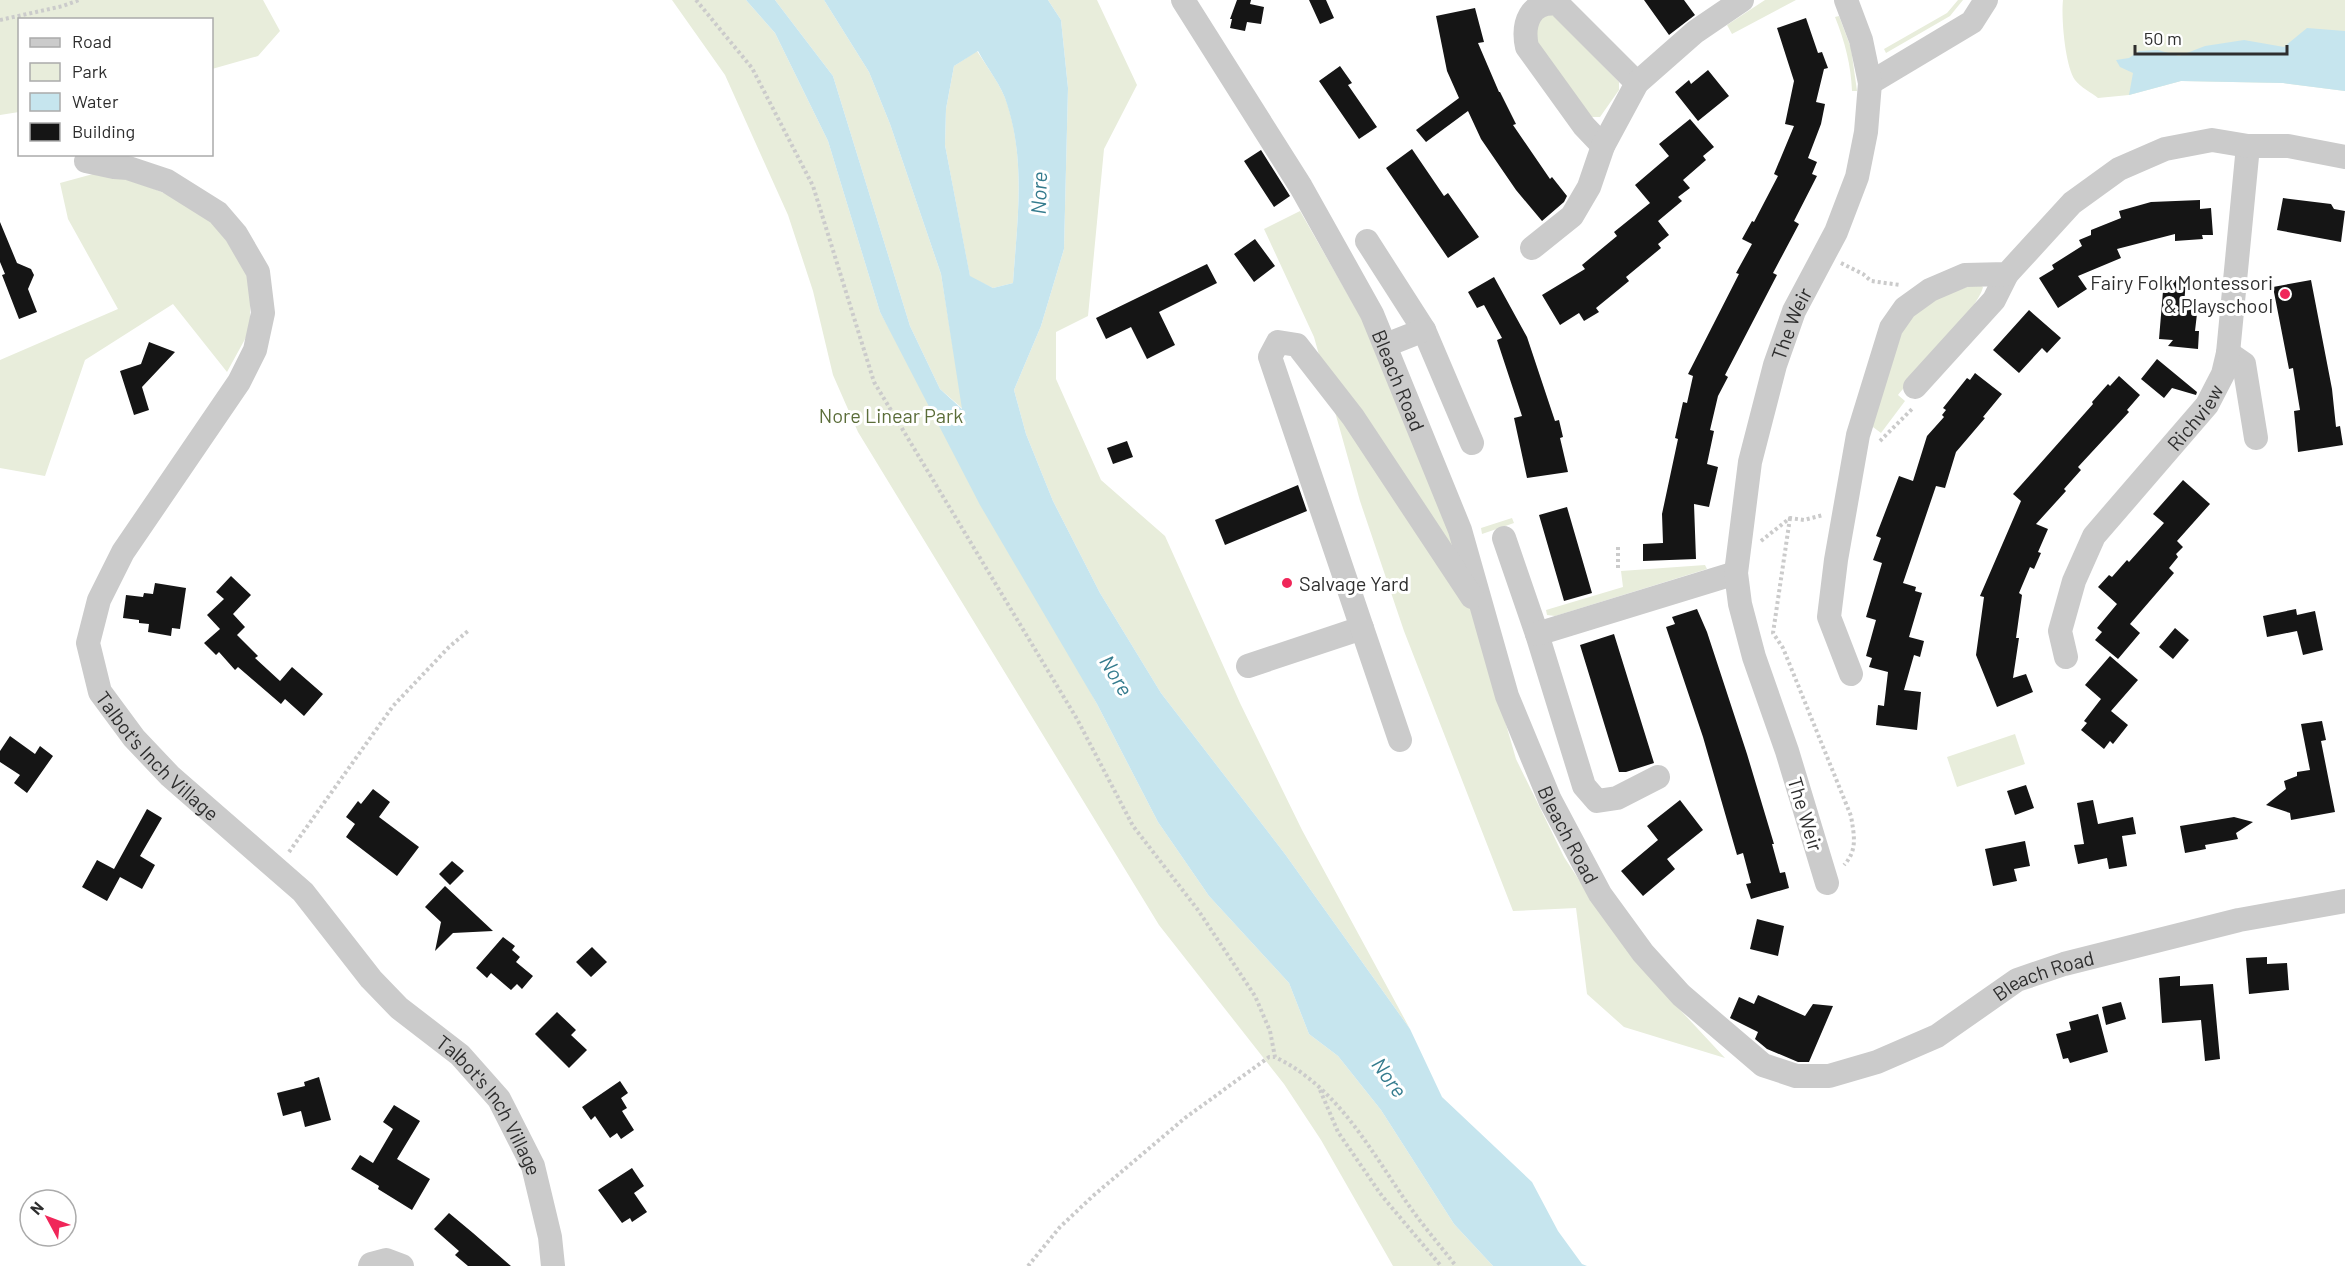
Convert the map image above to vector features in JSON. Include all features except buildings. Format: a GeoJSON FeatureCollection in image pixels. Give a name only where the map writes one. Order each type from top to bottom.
{"type":"FeatureCollection","features":[{"type":"Feature","properties":{"kind":"street","name":"Bleach Road"},"geometry":{"type":"LineString","coordinates":[[1183,0],[1301,187],[1372,314],[1460,530],[1507,696],[1550,800],[1600,894],[1644,953],[1681,996],[1763,1065],[1796,1076],[1829,1076],[1877,1062],[1937,1036],[2017,980],[2036,973],[2229,923],[2345,901]]}},
{"type":"Feature","properties":{"kind":"street"},"geometry":{"type":"LineString","coordinates":[[1532,248],[1572,216],[1589,187],[1603,146],[1637,83],[1695,32],[1742,0]]}},
{"type":"Feature","properties":{"kind":"street","name":"The Weir"},"geometry":{"type":"LineString","coordinates":[[1827,883],[1787,751],[1754,657],[1740,604],[1736,573],[1750,462],[1775,364],[1794,311],[1836,232],[1849,202],[1857,177],[1866,132],[1870,84],[1861,40],[1846,0]]}},
{"type":"Feature","properties":{"kind":"street"},"geometry":{"type":"LineString","coordinates":[[1870,84],[1972,22],[1986,0]]}},
{"type":"Feature","properties":{"kind":"street"},"geometry":{"type":"LineString","coordinates":[[1603,146],[1584,126],[1527,47],[1524,33],[1527,19],[1537,6],[1548,2],[1558,4],[1637,83]]}},
{"type":"Feature","properties":{"kind":"street"},"geometry":{"type":"LineString","coordinates":[[1915,387],[1994,300],[2007,274],[2072,203],[2120,169],[2165,149],[2212,140],[2248,146],[2288,146],[2345,157]]}},
{"type":"Feature","properties":{"kind":"street","name":"Richview"},"geometry":{"type":"LineString","coordinates":[[2067,657],[2060,631],[2074,581],[2094,536],[2207,405],[2223,374],[2228,353],[2248,146]]}},
{"type":"Feature","properties":{"kind":"street","name":"Talbot's Inch Village"},"geometry":{"type":"LineString","coordinates":[[86,161],[150,174],[190,193],[218,213],[236,234],[258,272],[263,312],[255,350],[239,382],[123,552],[99,600],[88,643],[100,692],[134,738],[170,776],[303,892],[371,979],[399,1008],[460,1055],[499,1099],[533,1166],[550,1237],[553,1266]]}},
{"type":"Feature","properties":{"kind":"street"},"geometry":{"type":"LineString","coordinates":[[1366,241],[1424,330],[1472,443]]}},
{"type":"Feature","properties":{"kind":"street"},"geometry":{"type":"LineString","coordinates":[[1851,674],[1819,617],[1836,560],[1856,445],[1891,328],[1905,308],[1930,290],[1965,275],[2007,274]]}},
{"type":"Feature","properties":{"kind":"street"},"geometry":{"type":"LineString","coordinates":[[1386,345],[1424,330]]}},
{"type":"Feature","properties":{"kind":"street"},"geometry":{"type":"LineString","coordinates":[[1400,740],[1270,357],[1278,342],[1297,345],[1353,417],[1484,614]]}},
{"type":"Feature","properties":{"kind":"street"},"geometry":{"type":"LineString","coordinates":[[2228,353],[2244,364],[2256,438]]}},
{"type":"Feature","properties":{"kind":"street"},"geometry":{"type":"LineString","coordinates":[[1504,538],[1537,634],[1584,786],[1597,801],[1617,798],[1658,777]]}},
{"type":"Feature","properties":{"kind":"street"},"geometry":{"type":"LineString","coordinates":[[1537,634],[1736,573]]}},
{"type":"Feature","properties":{"kind":"street"},"geometry":{"type":"LineString","coordinates":[[1248,666],[1362,628]]}},
{"type":"Feature","properties":{"kind":"street"},"geometry":{"type":"LineString","coordinates":[[370,1266],[386,1260],[402,1266]]}},
{"type":"Feature","properties":{"kind":"path"},"geometry":{"type":"LineString","coordinates":[[0,20],[63,6],[79,0]]}},
{"type":"Feature","properties":{"kind":"path"},"geometry":{"type":"LineString","coordinates":[[696,0],[752,68],[813,186],[874,382],[1077,719],[1133,826],[1198,910],[1255,996],[1270,1030],[1275,1057]]}},
{"type":"Feature","properties":{"kind":"path"},"geometry":{"type":"LineString","coordinates":[[1863,274],[1871,281]]}},
{"type":"Feature","properties":{"kind":"path"},"geometry":{"type":"LineString","coordinates":[[1856,445],[1880,441],[1920,401],[1915,387]]}},
{"type":"Feature","properties":{"kind":"path"},"geometry":{"type":"LineString","coordinates":[[1758,543],[1790,518],[1815,518],[1829,512]]}},
{"type":"Feature","properties":{"kind":"path"},"geometry":{"type":"LineString","coordinates":[[1790,518],[1773,633],[1783,648],[1810,712],[1851,816],[1855,837],[1850,859],[1827,883]]}},
{"type":"Feature","properties":{"kind":"path"},"geometry":{"type":"LineString","coordinates":[[1618,547],[1618,569]]}},
{"type":"Feature","properties":{"kind":"path"},"geometry":{"type":"LineString","coordinates":[[277,870],[393,706],[449,647],[468,631]]}},
{"type":"Feature","properties":{"kind":"path"},"geometry":{"type":"LineString","coordinates":[[1028,1266],[1060,1227],[1103,1187],[1185,1118],[1269,1058],[1275,1057],[1294,1066],[1319,1086],[1361,1132],[1404,1199],[1456,1266]]}},
{"type":"Feature","properties":{"kind":"path"},"geometry":{"type":"LineString","coordinates":[[1319,1086],[1338,1132],[1382,1196],[1441,1266]]}},
{"type":"Feature","properties":{"kind":"green space"},"geometry":{"type":"Polygon","coordinates":[[[0,0],[263,0],[280,31],[258,56],[213,69],[213,18],[18,18],[18,112],[0,115],[0,0]]]}},
{"type":"Feature","properties":{"kind":"green space","name":"Nore Linear Park"},"geometry":{"type":"Polygon","coordinates":[[[672,0],[746,0],[775,33],[828,141],[880,312],[1097,704],[1158,822],[1209,896],[1289,983],[1309,1034],[1338,1056],[1381,1110],[1454,1224],[1493,1266],[1393,1266],[1321,1140],[1284,1084],[1159,925],[858,432],[833,375],[813,291],[788,215],[725,75],[672,0]]]}},
{"type":"Feature","properties":{"kind":"green space"},"geometry":{"type":"Polygon","coordinates":[[[775,0],[824,0],[869,72],[890,124],[941,274],[963,409],[940,389],[910,326],[833,76],[775,0]]]}},
{"type":"Feature","properties":{"kind":"green space"},"geometry":{"type":"Polygon","coordinates":[[[1048,0],[1097,0],[1137,85],[1104,149],[1088,316],[1056,332],[1056,379],[1101,480],[1165,536],[1240,703],[1302,830],[1410,1029],[1285,854],[1161,693],[1100,593],[1053,501],[1026,434],[1014,390],[1041,326],[1064,249],[1068,88],[1061,20],[1048,0]]]}},
{"type":"Feature","properties":{"kind":"green space"},"geometry":{"type":"Polygon","coordinates":[[[1765,0],[1796,0],[1732,34],[1727,25],[1765,0]]]}},
{"type":"Feature","properties":{"kind":"green space"},"geometry":{"type":"Polygon","coordinates":[[[1958,0],[1963,0],[1950,16],[1886,53],[1884,49],[1947,13],[1958,0]]]}},
{"type":"Feature","properties":{"kind":"green space"},"geometry":{"type":"Polygon","coordinates":[[[2063,0],[2345,0],[2345,91],[2283,83],[2181,81],[2129,95],[2098,98],[2077,83],[2072,73],[2064,41],[2063,0]]]}},
{"type":"Feature","properties":{"kind":"green space"},"geometry":{"type":"Polygon","coordinates":[[[1547,8],[1619,82],[1619,90],[1600,117],[1588,117],[1534,42],[1531,28],[1547,8]]]}},
{"type":"Feature","properties":{"kind":"green space"},"geometry":{"type":"Polygon","coordinates":[[[1839,16],[1851,48],[1857,91],[1852,91],[1847,54],[1835,17],[1839,16]]]}},
{"type":"Feature","properties":{"kind":"green space"},"geometry":{"type":"Polygon","coordinates":[[[977,51],[998,83],[1007,103],[1017,148],[1019,193],[1013,283],[993,288],[970,277],[945,145],[946,109],[954,66],[977,51]]]}},
{"type":"Feature","properties":{"kind":"green space"},"geometry":{"type":"Polygon","coordinates":[[[114,173],[204,209],[250,274],[250,330],[227,372],[173,304],[85,360],[45,476],[0,468],[0,360],[118,309],[68,219],[60,183],[93,174],[114,173]]]}},
{"type":"Feature","properties":{"kind":"green space"},"geometry":{"type":"Polygon","coordinates":[[[1300,211],[1375,342],[1450,530],[1516,759],[1564,857],[1605,920],[1670,999],[1725,1058],[1624,1027],[1587,994],[1576,908],[1513,911],[1404,631],[1360,501],[1314,337],[1264,229],[1300,211]]]}},
{"type":"Feature","properties":{"kind":"green space"},"geometry":{"type":"Polygon","coordinates":[[[1977,283],[1983,287],[1979,297],[1959,325],[1898,395],[1905,401],[1881,433],[1869,424],[1907,317],[1930,301],[1977,283]]]}},
{"type":"Feature","properties":{"kind":"green space"},"geometry":{"type":"Polygon","coordinates":[[[1512,518],[1514,523],[1482,534],[1481,528],[1512,518]]]}},
{"type":"Feature","properties":{"kind":"green space"},"geometry":{"type":"Polygon","coordinates":[[[1705,565],[1707,569],[1555,616],[1547,615],[1546,610],[1623,587],[1621,571],[1705,565]]]}},
{"type":"Feature","properties":{"kind":"green space"},"geometry":{"type":"Polygon","coordinates":[[[2015,734],[2025,764],[1957,787],[1947,757],[2015,734]]]}},
{"type":"Feature","properties":{"kind":"water","name":"Nore"},"geometry":{"type":"Polygon","coordinates":[[[746,0],[775,0],[833,76],[910,326],[940,389],[962,409],[941,274],[890,124],[869,72],[824,0],[1048,0],[1061,20],[1068,88],[1064,249],[1041,326],[1014,390],[1026,434],[1053,501],[1100,593],[1161,693],[1285,854],[1410,1029],[1442,1097],[1532,1182],[1558,1231],[1582,1264],[1587,1266],[1493,1266],[1454,1224],[1381,1110],[1338,1056],[1309,1034],[1289,983],[1209,896],[1158,822],[1097,704],[980,505],[880,312],[828,141],[775,33],[746,0]],[[978,51],[954,66],[946,109],[945,145],[970,276],[993,288],[1013,283],[1019,193],[1017,148],[1005,97],[978,51]]]}},
{"type":"Feature","properties":{"kind":"water"},"geometry":{"type":"Polygon","coordinates":[[[2307,28],[2345,31],[2345,91],[2283,83],[2181,81],[2129,95],[2133,73],[2120,67],[2116,60],[2129,58],[2139,51],[2158,50],[2179,56],[2205,46],[2244,40],[2284,47],[2307,28]]]}},
{"type":"Feature","properties":{"kind":"place","name":"Fairy Folk Montessori & Playschool"},"geometry":{"type":"Point","coordinates":[2285,294]}},
{"type":"Feature","properties":{"kind":"place","name":"Salvage Yard"},"geometry":{"type":"Point","coordinates":[1287,583]}}]}
